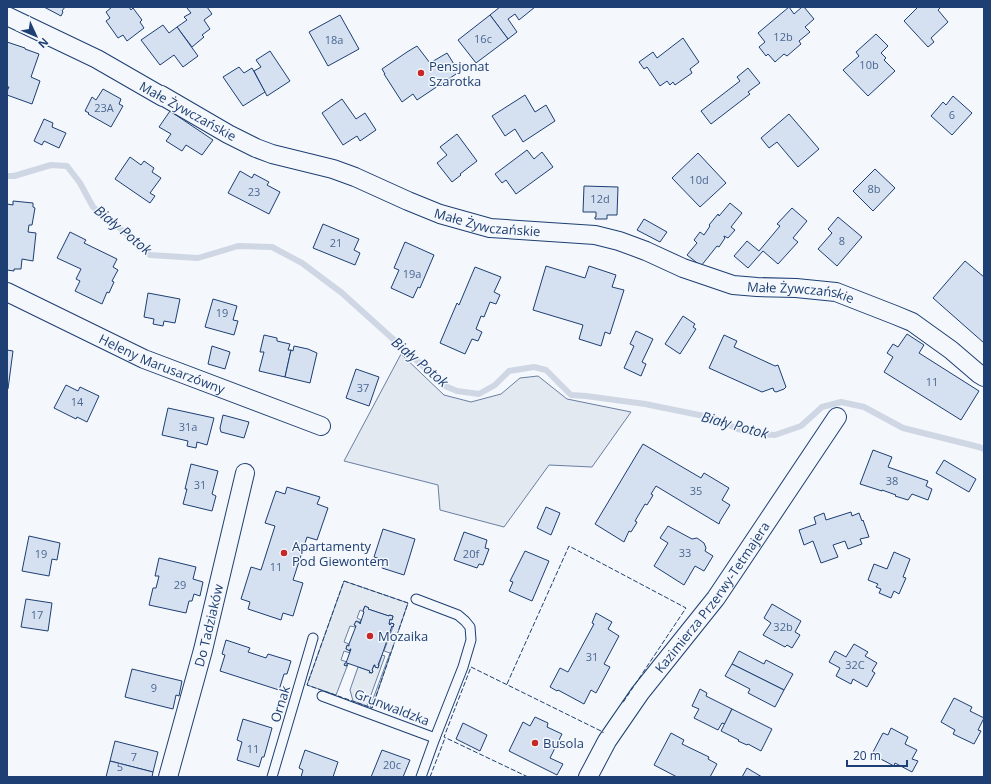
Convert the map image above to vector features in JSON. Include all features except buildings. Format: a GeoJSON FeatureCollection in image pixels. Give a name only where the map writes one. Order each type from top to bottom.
{"type":"FeatureCollection","features":[{"type":"Feature","properties":{"kind":"street","name":"Małe Żywczańskie"},"geometry":{"type":"LineString","coordinates":[[7,16],[97,59],[228,134],[272,154],[333,169],[440,214],[490,228],[595,235],[620,240],[682,268],[733,285],[796,288],[836,292],[912,322],[951,350],[978,374],[984,377]]}},
{"type":"Feature","properties":{"kind":"street","name":"Heleny Marusarzówny"},"geometry":{"type":"LineString","coordinates":[[7,292],[144,359],[321,426]]}},
{"type":"Feature","properties":{"kind":"street","name":"Kazimierza Przerwy-Tetmajera"},"geometry":{"type":"LineString","coordinates":[[588,777],[607,741],[640,693],[716,598],[837,417]]}},
{"type":"Feature","properties":{"kind":"street","name":"Do Tadziaków"},"geometry":{"type":"LineString","coordinates":[[168,777],[203,650],[245,473]]}},
{"type":"Feature","properties":{"kind":"lane"},"geometry":{"type":"LineString","coordinates":[[416,599],[458,615],[465,620],[470,627],[471,640],[463,667],[435,738]]}},
{"type":"Feature","properties":{"kind":"lane","name":"Ornak"},"geometry":{"type":"LineString","coordinates":[[272,777],[313,638]]}},
{"type":"Feature","properties":{"kind":"lane","name":"Grunwaldzka"},"geometry":{"type":"LineString","coordinates":[[322,696],[435,738],[421,777]]}},
{"type":"Feature","properties":{"kind":"shaded area"},"geometry":{"type":"Polygon","coordinates":[[[401,354],[444,395],[471,402],[501,394],[520,378],[538,376],[567,399],[631,412],[592,467],[549,465],[504,527],[440,510],[438,485],[344,461],[401,354]]]}},
{"type":"Feature","properties":{"kind":"shaded area"},"geometry":{"type":"Polygon","coordinates":[[[344,581],[408,603],[372,708],[370,707],[390,653],[384,651],[394,624],[389,624],[390,619],[392,620],[393,616],[368,609],[369,608],[365,606],[363,610],[364,612],[360,610],[357,618],[361,620],[360,624],[360,622],[356,621],[355,627],[350,626],[344,642],[349,644],[346,649],[351,649],[350,653],[344,651],[341,660],[347,662],[344,665],[346,666],[347,663],[348,664],[336,695],[307,685],[344,581]]]}},
{"type":"Feature","properties":{"kind":"shaded area"},"geometry":{"type":"Polygon","coordinates":[[[382,655],[385,656],[367,706],[353,701],[350,690],[358,667],[372,673],[374,665],[378,668],[382,655]]]}},
{"type":"Feature","properties":{"kind":"waterway","name":"Biały Potok"},"geometry":{"type":"LineString","coordinates":[[7,176],[14,176],[51,165],[67,166],[80,183],[93,207],[127,234],[150,255],[198,258],[238,246],[272,247],[302,263],[342,293],[445,386],[457,391],[479,394],[495,385],[509,371],[534,367],[546,370],[571,395],[645,404],[714,418],[738,429],[759,434],[775,435],[801,426],[822,407],[841,402],[864,407],[903,428],[984,449]]}},
{"type":"Feature","properties":{"kind":"fence"},"geometry":{"type":"LineString","coordinates":[[507,684],[569,546],[686,608],[622,704]]}},
{"type":"Feature","properties":{"kind":"fence"},"geometry":{"type":"LineString","coordinates":[[344,581],[408,603],[372,708],[307,685],[344,581]]}},
{"type":"Feature","properties":{"kind":"fence"},"geometry":{"type":"LineString","coordinates":[[528,777],[444,737],[471,667],[603,733]]}},
{"type":"Feature","properties":{"kind":"fence"},"geometry":{"type":"LineString","coordinates":[[430,777],[445,738]]}},
{"type":"Feature","properties":{"kind":"place","name":"Pensjonat Szarotka"},"geometry":{"type":"Point","coordinates":[421,73]}},
{"type":"Feature","properties":{"kind":"place","name":"Apartamenty Pod Giewontem"},"geometry":{"type":"Point","coordinates":[284,553]}},
{"type":"Feature","properties":{"kind":"place","name":"Mozaika"},"geometry":{"type":"Point","coordinates":[370,636]}},
{"type":"Feature","properties":{"kind":"place","name":"Busola"},"geometry":{"type":"Point","coordinates":[535,743]}}]}
